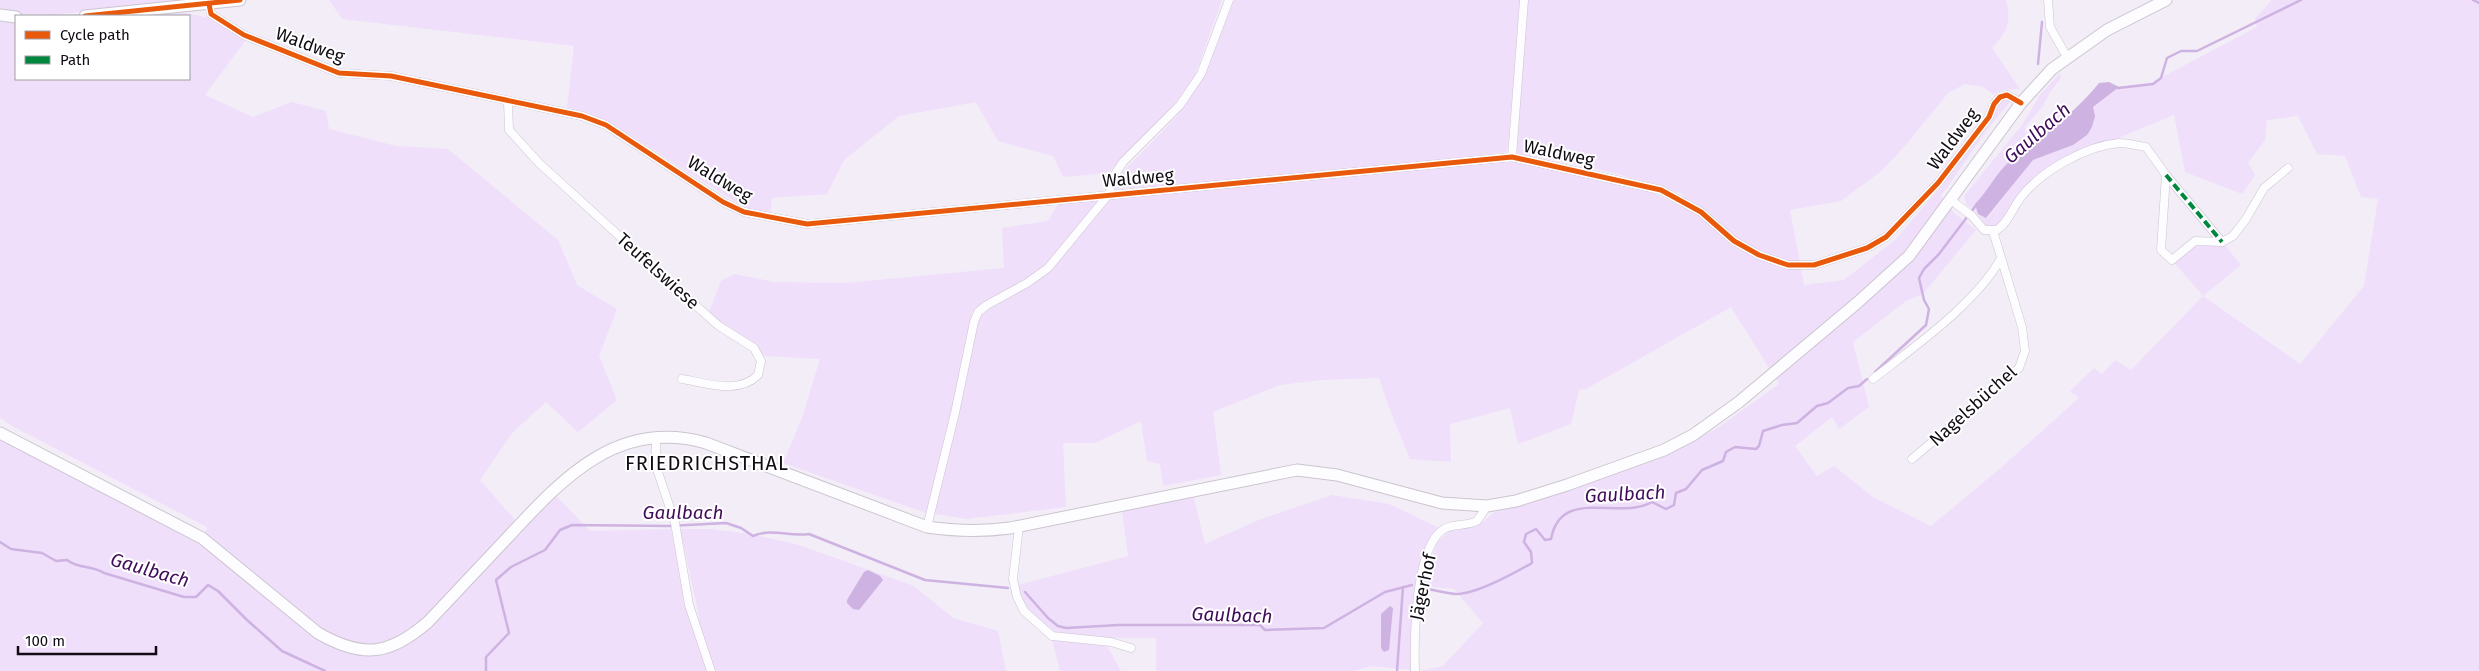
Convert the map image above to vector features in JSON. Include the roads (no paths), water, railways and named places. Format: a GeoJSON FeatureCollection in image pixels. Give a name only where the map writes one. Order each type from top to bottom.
{"type":"FeatureCollection","features":[{"type":"Feature","properties":{"kind":"main road"},"geometry":{"type":"LineString","coordinates":[[95,15],[240,0]]}},
{"type":"Feature","properties":{"kind":"main road"},"geometry":{"type":"LineString","coordinates":[[0,433],[202,538],[318,633],[339,645],[362,650],[389,647],[409,638],[428,622],[556,487],[589,460],[609,449],[656,437],[684,438],[706,443],[927,527],[954,531],[985,532],[1020,526],[1297,470],[1337,475],[1442,503],[1487,506],[1528,498],[1664,450],[1693,435],[1739,402],[1877,286],[1909,256],[2021,103],[2052,69],[2106,30],[2166,0]]}},
{"type":"Feature","properties":{"kind":"main road"},"geometry":{"type":"LineString","coordinates":[[0,15],[15,17]]}},
{"type":"Feature","properties":{"kind":"street"},"geometry":{"type":"LineString","coordinates":[[927,527],[955,413],[974,322],[978,312],[1027,284],[1048,268],[1109,194],[1114,176],[1123,162],[1180,105],[1201,74],[1229,0]]}},
{"type":"Feature","properties":{"kind":"street"},"geometry":{"type":"LineString","coordinates":[[1512,157],[1524,0]]}},
{"type":"Feature","properties":{"kind":"street"},"geometry":{"type":"LineString","coordinates":[[2048,0],[2050,27],[2067,57]]}},
{"type":"Feature","properties":{"kind":"street","name":"Waldweg"},"geometry":{"type":"LineString","coordinates":[[209,4],[211,14],[244,35],[339,73],[391,76],[582,116],[606,125],[723,202],[744,212],[765,218],[807,224],[1512,157],[1661,190],[1701,212],[1734,241],[1759,255],[1788,265],[1814,265],[1867,248],[1886,237],[1938,183],[1984,124],[2000,97],[2007,95],[2021,103]]}},
{"type":"Feature","properties":{"kind":"street","name":"Teufelswiese"},"geometry":{"type":"LineString","coordinates":[[508,102],[509,130],[539,163],[719,326],[754,348],[761,361],[758,375],[743,386],[734,387],[682,379]]}},
{"type":"Feature","properties":{"kind":"street"},"geometry":{"type":"LineString","coordinates":[[1951,200],[1972,216],[1984,230],[1993,231],[2002,227],[2022,196],[2055,166],[2086,152],[2120,143],[2146,147],[2166,175],[2222,242]]}},
{"type":"Feature","properties":{"kind":"street"},"geometry":{"type":"LineString","coordinates":[[2166,175],[2161,250],[2172,260],[2195,241],[2222,242],[2233,236],[2242,225],[2264,188],[2288,168]]}},
{"type":"Feature","properties":{"kind":"street","name":"Nagelsbüchel"},"geometry":{"type":"LineString","coordinates":[[1912,460],[2019,368],[2025,351],[2022,327],[2000,260],[1993,231]]}},
{"type":"Feature","properties":{"kind":"street"},"geometry":{"type":"LineString","coordinates":[[1873,379],[1963,305],[1995,270],[2000,260]]}},
{"type":"Feature","properties":{"kind":"street"},"geometry":{"type":"LineString","coordinates":[[656,437],[656,466],[676,523],[689,605],[711,671]]}},
{"type":"Feature","properties":{"kind":"street","name":"Jägerhof"},"geometry":{"type":"LineString","coordinates":[[1415,671],[1415,610],[1431,547],[1440,532],[1455,525],[1477,520],[1487,506]]}},
{"type":"Feature","properties":{"kind":"street"},"geometry":{"type":"LineString","coordinates":[[1020,526],[1013,579],[1017,597],[1024,611],[1052,636],[1111,642],[1130,648]]}},
{"type":"Feature","properties":{"kind":"waterway","name":"Gaulbach"},"geometry":{"type":"LineString","coordinates":[[2118,88],[2153,84],[2161,78],[2167,58],[2181,51],[2197,51],[2301,0]]}},
{"type":"Feature","properties":{"kind":"waterway","name":"Gaulbach"},"geometry":{"type":"LineString","coordinates":[[2473,0],[2479,3]]}},
{"type":"Feature","properties":{"kind":"waterway"},"geometry":{"type":"LineString","coordinates":[[2038,64],[2042,22]]}},
{"type":"Feature","properties":{"kind":"waterway","name":"Gaulbach"},"geometry":{"type":"LineString","coordinates":[[1875,372],[1926,325],[1929,309],[1924,300],[1919,278],[1924,269],[1939,254],[1977,204]]}},
{"type":"Feature","properties":{"kind":"waterway","name":"Gaulbach"},"geometry":{"type":"LineString","coordinates":[[1428,589],[1455,594],[1473,591],[1494,583],[1532,563],[1531,552],[1524,542],[1526,534],[1536,529],[1545,540],[1551,539],[1557,523],[1566,514],[1579,509],[1639,507],[1652,502],[1666,509],[1674,505],[1676,493],[1686,489],[1702,470],[1723,461],[1726,452],[1735,447],[1756,449],[1759,446],[1763,431],[1797,423],[1817,406],[1828,403],[1848,388],[1859,386],[1867,379]]}},
{"type":"Feature","properties":{"kind":"waterway","name":"Gaulbach"},"geometry":{"type":"LineString","coordinates":[[486,671],[486,657],[509,633],[496,580],[511,567],[545,550],[560,530],[572,525],[669,526],[726,523],[741,528],[753,536],[767,533],[809,534],[925,580],[1008,588]]}},
{"type":"Feature","properties":{"kind":"waterway","name":"Gaulbach"},"geometry":{"type":"LineString","coordinates":[[0,542],[11,549],[42,553],[56,561],[67,560],[76,565],[95,569],[184,597],[196,597],[208,585],[218,591],[282,651],[325,671]]}},
{"type":"Feature","properties":{"kind":"waterway","name":"Gaulbach"},"geometry":{"type":"LineString","coordinates":[[1025,592],[1048,618],[1058,626],[1066,628],[1118,625],[1260,625],[1265,630],[1324,628],[1385,592],[1412,585]]}},
{"type":"Feature","properties":{"kind":"waterway"},"geometry":{"type":"LineString","coordinates":[[1397,671],[1403,587]]}},
{"type":"Feature","properties":{"kind":"district","name":"FRIEDRICHSTHAL"},"geometry":{"type":"Point","coordinates":[707,463]}}]}
